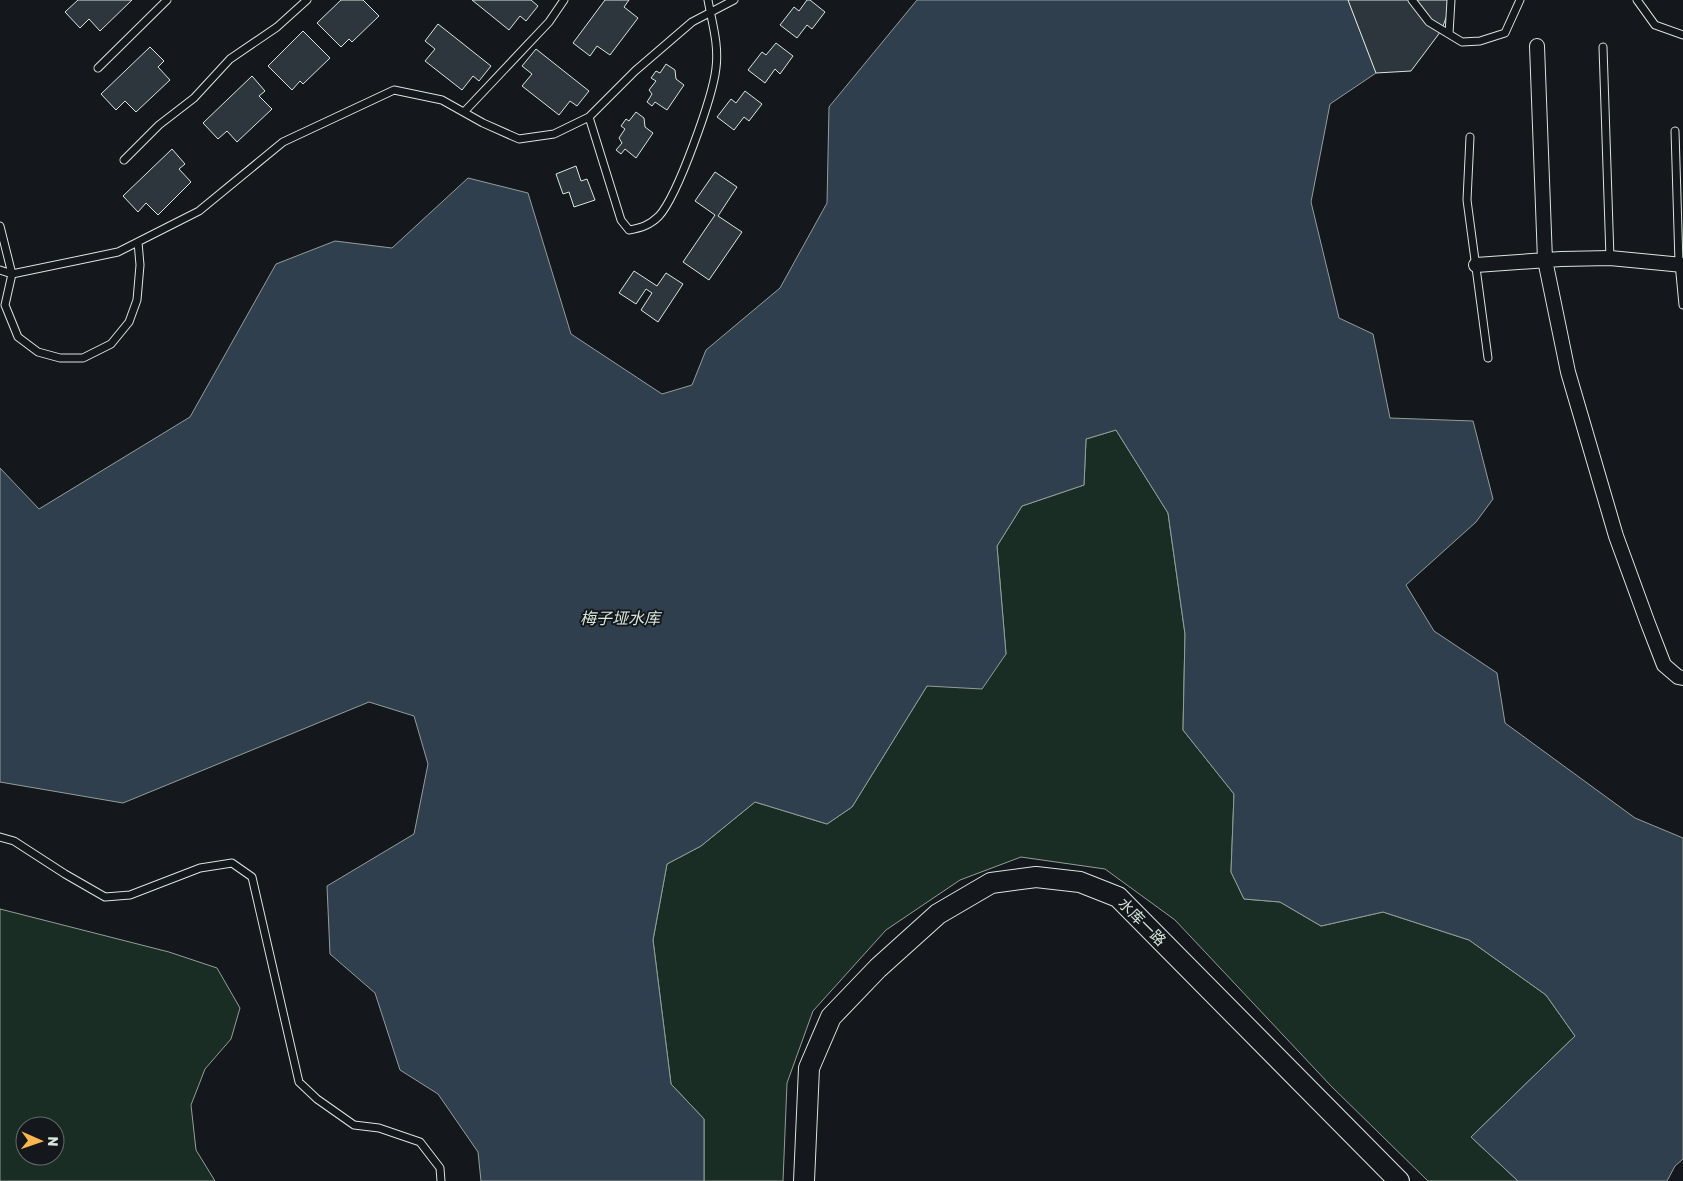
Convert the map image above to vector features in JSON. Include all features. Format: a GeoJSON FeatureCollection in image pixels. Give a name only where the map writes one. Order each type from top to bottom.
{"type":"FeatureCollection","features":[{"type":"Feature","properties":{"kind":"street"},"geometry":{"type":"LineString","coordinates":[[1537,46],[1546,260],[1568,372],[1616,536],[1664,665],[1678,677],[1683,678]]}},
{"type":"Feature","properties":{"kind":"street"},"geometry":{"type":"LineString","coordinates":[[1476,265],[1610,258],[1681,264]]}},
{"type":"Feature","properties":{"kind":"street","name":"水库一路"},"geometry":{"type":"LineString","coordinates":[[804,1181],[809,1068],[831,1017],[878,968],[938,914],[991,883],[1036,878],[1080,882],[1118,897],[1399,1181]]}},
{"type":"Feature","properties":{"kind":"lane"},"geometry":{"type":"LineString","coordinates":[[98,68],[167,0]]}},
{"type":"Feature","properties":{"kind":"lane"},"geometry":{"type":"LineString","coordinates":[[124,160],[159,125],[194,98],[230,59],[277,27],[307,0]]}},
{"type":"Feature","properties":{"kind":"lane"},"geometry":{"type":"LineString","coordinates":[[464,112],[549,22],[564,0]]}},
{"type":"Feature","properties":{"kind":"lane"},"geometry":{"type":"LineString","coordinates":[[589,117],[621,220],[629,230],[645,227],[659,216],[669,201],[689,155],[706,108],[716,69],[717,44],[708,0]]}},
{"type":"Feature","properties":{"kind":"lane"},"geometry":{"type":"LineString","coordinates":[[0,270],[12,274],[118,252],[199,211],[283,142],[394,90],[442,100],[483,123],[519,138],[554,134],[589,117],[635,71],[692,22],[734,0]]}},
{"type":"Feature","properties":{"kind":"lane"},"geometry":{"type":"LineString","coordinates":[[1412,0],[1429,22],[1462,42],[1480,41],[1504,33],[1520,0]]}},
{"type":"Feature","properties":{"kind":"lane"},"geometry":{"type":"LineString","coordinates":[[1449,34],[1451,0]]}},
{"type":"Feature","properties":{"kind":"lane"},"geometry":{"type":"LineString","coordinates":[[1637,0],[1656,25],[1683,35]]}},
{"type":"Feature","properties":{"kind":"lane"},"geometry":{"type":"LineString","coordinates":[[1603,46],[1610,258]]}},
{"type":"Feature","properties":{"kind":"lane"},"geometry":{"type":"LineString","coordinates":[[1675,131],[1683,305]]}},
{"type":"Feature","properties":{"kind":"lane"},"geometry":{"type":"LineString","coordinates":[[1470,137],[1467,200],[1488,358]]}},
{"type":"Feature","properties":{"kind":"lane"},"geometry":{"type":"LineString","coordinates":[[0,226],[12,274],[5,305],[18,337],[38,352],[60,358],[83,358],[111,344],[129,322],[137,300],[140,265],[138,242]]}},
{"type":"Feature","properties":{"kind":"lane"},"geometry":{"type":"LineString","coordinates":[[0,837],[14,841],[64,874],[106,897],[130,896],[200,868],[232,863],[252,877],[299,1082],[317,1099],[354,1125],[379,1128],[420,1142],[440,1168],[441,1181]]}},
{"type":"Feature","properties":{"kind":"green space"},"geometry":{"type":"Polygon","coordinates":[[[1116,430],[1168,513],[1185,634],[1183,730],[1234,794],[1231,872],[1244,899],[1280,902],[1321,926],[1383,912],[1469,940],[1546,995],[1575,1036],[1471,1137],[1518,1181],[1428,1181],[1331,1086],[1175,920],[1105,869],[1021,857],[960,880],[886,930],[813,1011],[787,1083],[783,1181],[704,1181],[704,1119],[671,1084],[653,940],[667,864],[701,846],[755,802],[827,824],[852,807],[927,686],[1006,654],[997,546],[1022,506],[1084,485],[1086,439],[1116,430]]]}},
{"type":"Feature","properties":{"kind":"green space"},"geometry":{"type":"Polygon","coordinates":[[[0,909],[169,952],[217,968],[240,1008],[231,1039],[205,1069],[191,1105],[196,1150],[215,1181],[0,1181],[0,909]]]}},
{"type":"Feature","properties":{"kind":"water","name":"梅子垭水库"},"geometry":{"type":"Polygon","coordinates":[[[917,0],[1348,0],[1376,73],[1330,104],[1311,202],[1339,318],[1373,334],[1390,418],[1473,421],[1493,499],[1476,522],[1406,585],[1434,631],[1497,673],[1505,723],[1635,818],[1683,838],[1683,1159],[1675,1166],[1667,1181],[1518,1181],[1471,1137],[1575,1036],[1546,995],[1469,940],[1383,912],[1321,926],[1280,902],[1244,899],[1231,872],[1234,794],[1183,730],[1185,634],[1168,513],[1116,430],[1086,439],[1084,485],[1022,506],[997,546],[1006,654],[982,689],[927,686],[852,807],[827,824],[755,802],[701,846],[667,864],[653,940],[671,1084],[704,1119],[704,1181],[481,1181],[478,1152],[438,1094],[400,1070],[375,993],[330,954],[327,886],[414,834],[428,764],[414,716],[369,702],[123,803],[0,782],[0,468],[39,509],[190,417],[276,264],[335,241],[392,248],[468,178],[528,193],[571,334],[662,394],[692,385],[706,350],[780,288],[827,203],[829,107],[917,0]]]}},
{"type":"Feature","properties":{"kind":"building"},"geometry":{"type":"Polygon","coordinates":[[[78,0],[132,0],[100,31],[89,19],[80,28],[65,12],[78,0]]]}},
{"type":"Feature","properties":{"kind":"building"},"geometry":{"type":"Polygon","coordinates":[[[341,0],[363,0],[379,16],[352,42],[349,39],[341,47],[317,23],[341,0]]]}},
{"type":"Feature","properties":{"kind":"building"},"geometry":{"type":"Polygon","coordinates":[[[472,0],[531,0],[538,6],[526,21],[520,16],[509,30],[472,0]]]}},
{"type":"Feature","properties":{"kind":"building"},"geometry":{"type":"Polygon","coordinates":[[[605,0],[629,0],[624,7],[638,18],[610,55],[597,46],[590,56],[573,43],[605,0]]]}},
{"type":"Feature","properties":{"kind":"building"},"geometry":{"type":"Polygon","coordinates":[[[807,0],[810,0],[825,12],[812,29],[807,25],[797,38],[780,25],[794,7],[799,11],[807,0]]]}},
{"type":"Feature","properties":{"kind":"building"},"geometry":{"type":"Polygon","coordinates":[[[1348,0],[1453,0],[1441,31],[1411,71],[1376,73],[1348,0]]]}},
{"type":"Feature","properties":{"kind":"building"},"geometry":{"type":"Polygon","coordinates":[[[438,24],[491,66],[479,81],[473,76],[462,90],[425,61],[435,49],[425,41],[438,24]]]}},
{"type":"Feature","properties":{"kind":"building"},"geometry":{"type":"Polygon","coordinates":[[[303,31],[330,58],[303,84],[300,81],[292,90],[268,66],[303,31]]]}},
{"type":"Feature","properties":{"kind":"building"},"geometry":{"type":"Polygon","coordinates":[[[776,43],[793,56],[780,74],[775,69],[765,83],[748,70],[762,52],[766,55],[776,43]]]}},
{"type":"Feature","properties":{"kind":"building"},"geometry":{"type":"Polygon","coordinates":[[[150,47],[164,61],[158,67],[170,80],[136,112],[125,101],[116,110],[101,94],[150,47]]]}},
{"type":"Feature","properties":{"kind":"building"},"geometry":{"type":"Polygon","coordinates":[[[536,49],[589,91],[577,106],[570,101],[559,115],[522,86],[532,74],[522,66],[536,49]]]}},
{"type":"Feature","properties":{"kind":"building"},"geometry":{"type":"Polygon","coordinates":[[[666,64],[675,70],[676,79],[684,85],[667,110],[655,102],[652,106],[647,102],[652,94],[649,90],[656,81],[651,78],[656,71],[660,73],[666,64]]]}},
{"type":"Feature","properties":{"kind":"building"},"geometry":{"type":"Polygon","coordinates":[[[252,76],[265,91],[259,96],[272,109],[237,142],[227,131],[218,139],[203,123],[252,76]]]}},
{"type":"Feature","properties":{"kind":"building"},"geometry":{"type":"Polygon","coordinates":[[[745,91],[762,104],[749,121],[744,117],[734,130],[717,117],[731,99],[736,103],[745,91]]]}},
{"type":"Feature","properties":{"kind":"building"},"geometry":{"type":"Polygon","coordinates":[[[636,112],[644,118],[645,127],[653,133],[636,158],[625,149],[621,154],[616,150],[622,143],[619,138],[625,129],[621,126],[626,119],[629,121],[636,112]]]}},
{"type":"Feature","properties":{"kind":"building"},"geometry":{"type":"Polygon","coordinates":[[[172,149],[185,164],[179,169],[191,182],[158,215],[146,203],[138,212],[123,196],[172,149]]]}},
{"type":"Feature","properties":{"kind":"building"},"geometry":{"type":"Polygon","coordinates":[[[576,166],[581,181],[587,179],[595,200],[574,207],[569,192],[563,194],[556,174],[576,166]]]}},
{"type":"Feature","properties":{"kind":"building"},"geometry":{"type":"Polygon","coordinates":[[[715,172],[737,187],[718,216],[742,232],[709,280],[683,262],[715,215],[695,201],[715,172]]]}},
{"type":"Feature","properties":{"kind":"building"},"geometry":{"type":"Polygon","coordinates":[[[634,271],[657,286],[666,273],[683,284],[658,322],[641,310],[652,293],[646,289],[636,304],[619,293],[634,271]]]}}]}
